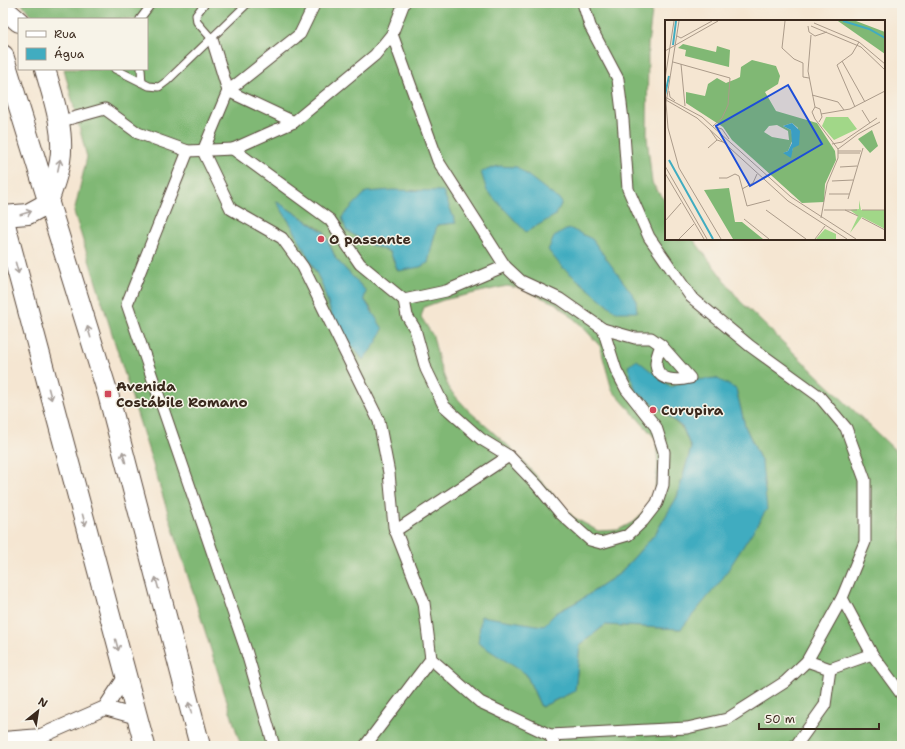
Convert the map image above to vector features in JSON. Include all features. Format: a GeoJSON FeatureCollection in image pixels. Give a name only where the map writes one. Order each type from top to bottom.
{"type":"FeatureCollection","features":[{"type":"Feature","properties":{"kind":"main road"},"geometry":{"type":"LineString","coordinates":[[3,8],[18,21]]}},
{"type":"Feature","properties":{"kind":"main road"},"geometry":{"type":"LineString","coordinates":[[3,55],[108,394],[200,746]]}},
{"type":"Feature","properties":{"kind":"main road"},"geometry":{"type":"LineString","coordinates":[[45,70],[58,122],[60,160],[48,203],[28,214],[3,216],[145,746]]}},
{"type":"Feature","properties":{"kind":"street"},"geometry":{"type":"LineString","coordinates":[[315,3],[300,34],[228,90],[203,151],[231,208],[282,238],[303,267],[379,421],[390,473],[395,531],[424,604],[431,659],[480,702],[550,735],[687,728],[727,719],[785,682],[807,660],[842,598],[865,542],[865,480],[846,428],[819,396],[750,346],[691,297],[649,237],[628,189],[623,120],[618,79],[590,26],[583,3]]}},
{"type":"Feature","properties":{"kind":"street"},"geometry":{"type":"LineString","coordinates":[[58,122],[105,109],[138,133],[188,151],[233,150],[294,122],[376,55],[392,34],[404,3]]}},
{"type":"Feature","properties":{"kind":"street"},"geometry":{"type":"LineString","coordinates":[[392,34],[438,161],[505,266],[521,281],[560,299],[603,329],[635,338],[651,338],[661,345]]}},
{"type":"Feature","properties":{"kind":"street"},"geometry":{"type":"LineString","coordinates":[[212,39],[228,90],[294,122]]}},
{"type":"Feature","properties":{"kind":"street"},"geometry":{"type":"LineString","coordinates":[[233,150],[330,220],[360,264],[404,300],[407,316],[415,329],[426,369],[444,406],[481,439],[509,456],[538,485],[561,514],[590,540],[601,543],[628,535],[643,521],[656,503],[663,485],[664,452],[656,427],[626,389],[616,370],[603,329]]}},
{"type":"Feature","properties":{"kind":"street"},"geometry":{"type":"LineString","coordinates":[[188,151],[127,304],[246,650],[274,746]]}},
{"type":"Feature","properties":{"kind":"street"},"geometry":{"type":"LineString","coordinates":[[404,300],[446,291],[505,266]]}},
{"type":"Feature","properties":{"kind":"street"},"geometry":{"type":"LineString","coordinates":[[395,531],[509,456]]}},
{"type":"Feature","properties":{"kind":"street"},"geometry":{"type":"LineString","coordinates":[[842,598],[872,654],[902,695]]}},
{"type":"Feature","properties":{"kind":"street"},"geometry":{"type":"LineString","coordinates":[[807,660],[830,669],[872,654]]}},
{"type":"Feature","properties":{"kind":"street"},"geometry":{"type":"LineString","coordinates":[[365,746],[431,659]]}},
{"type":"Feature","properties":{"kind":"street"},"geometry":{"type":"LineString","coordinates":[[794,746],[825,705],[830,669]]}},
{"type":"Feature","properties":{"kind":"street"},"geometry":{"type":"LineString","coordinates":[[3,738],[41,736],[105,708],[126,676]]}},
{"type":"Feature","properties":{"kind":"street"},"geometry":{"type":"LineString","coordinates":[[105,708],[137,717]]}},
{"type":"Feature","properties":{"kind":"street"},"geometry":{"type":"LineString","coordinates":[[550,735],[555,746]]}},
{"type":"Feature","properties":{"kind":"lane"},"geometry":{"type":"LineString","coordinates":[[141,18],[152,3]]}},
{"type":"Feature","properties":{"kind":"lane"},"geometry":{"type":"LineString","coordinates":[[205,3],[196,15],[197,22],[212,39]]}},
{"type":"Feature","properties":{"kind":"lane"},"geometry":{"type":"LineString","coordinates":[[117,70],[149,86],[159,87],[212,39],[248,3]]}},
{"type":"Feature","properties":{"kind":"lane"},"geometry":{"type":"LineString","coordinates":[[141,70],[142,83]]}},
{"type":"Feature","properties":{"kind":"green space"},"geometry":{"type":"Polygon","coordinates":[[[21,3],[653,3],[648,44],[647,137],[652,183],[665,202],[665,240],[694,240],[740,301],[902,457],[902,746],[241,746],[74,212],[87,157],[64,70],[148,70],[148,18],[35,18],[21,3]],[[517,167],[512,217],[526,232],[536,183],[517,167]],[[443,191],[390,252],[398,271],[437,225],[455,223],[443,191]],[[277,202],[293,228],[321,282],[334,322],[363,360],[373,311],[364,299],[366,291],[336,259],[324,231],[277,202]],[[592,239],[582,283],[616,312],[613,270],[592,239]],[[507,286],[443,300],[424,307],[421,317],[433,336],[440,366],[449,389],[469,411],[513,450],[573,517],[598,531],[618,530],[635,521],[646,508],[655,488],[658,465],[656,439],[612,390],[600,346],[582,326],[557,304],[519,288],[507,286]],[[628,366],[636,391],[657,406],[683,429],[691,448],[677,497],[655,534],[619,574],[582,599],[556,613],[543,626],[526,674],[541,707],[575,691],[580,645],[605,625],[681,629],[762,463],[745,426],[736,389],[686,381],[671,387],[628,366]]]}},
{"type":"Feature","properties":{"kind":"water"},"geometry":{"type":"Polygon","coordinates":[[[498,166],[517,167],[562,202],[556,215],[526,232],[487,191],[481,172],[498,166]]]}},
{"type":"Feature","properties":{"kind":"water"},"geometry":{"type":"Polygon","coordinates":[[[392,190],[443,191],[456,223],[437,225],[428,263],[420,267],[398,271],[390,252],[368,244],[346,230],[342,217],[366,192],[392,190]]]}},
{"type":"Feature","properties":{"kind":"water"},"geometry":{"type":"Polygon","coordinates":[[[276,201],[324,232],[336,259],[366,291],[364,299],[383,329],[377,342],[363,360],[334,322],[321,282],[293,228],[276,201]]]}},
{"type":"Feature","properties":{"kind":"water"},"geometry":{"type":"Polygon","coordinates":[[[569,228],[592,239],[636,299],[637,312],[616,312],[561,266],[548,250],[554,237],[569,228]]]}},
{"type":"Feature","properties":{"kind":"water"},"geometry":{"type":"Polygon","coordinates":[[[637,360],[671,387],[686,381],[716,378],[736,389],[745,426],[762,463],[767,509],[721,581],[681,629],[605,625],[580,645],[575,691],[541,707],[526,674],[478,643],[481,616],[543,626],[556,613],[582,599],[619,574],[655,534],[677,497],[691,448],[683,428],[657,406],[636,391],[628,366],[637,360]]]}},
{"type":"Feature","properties":{"kind":"place","name":"O passante"},"geometry":{"type":"Point","coordinates":[321,239]}},
{"type":"Feature","properties":{"kind":"place","name":"Avenida Costábile Romano"},"geometry":{"type":"Point","coordinates":[108,394]}},
{"type":"Feature","properties":{"kind":"place","name":"Curupira"},"geometry":{"type":"Point","coordinates":[653,410]}}]}
